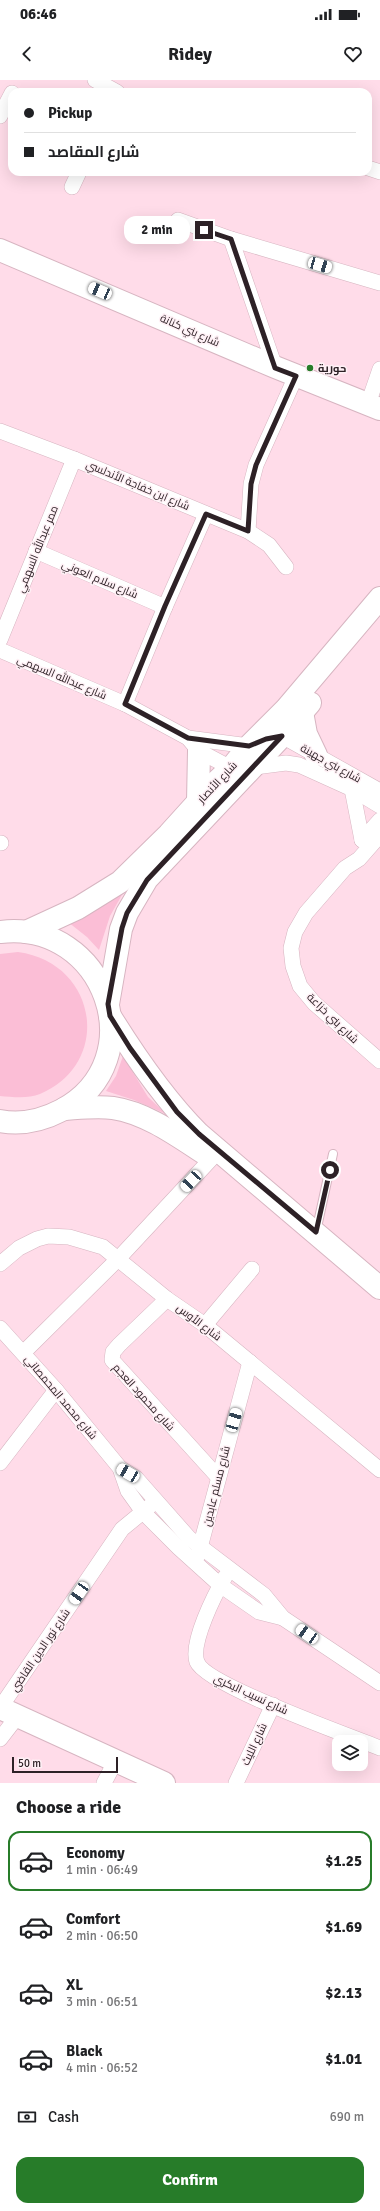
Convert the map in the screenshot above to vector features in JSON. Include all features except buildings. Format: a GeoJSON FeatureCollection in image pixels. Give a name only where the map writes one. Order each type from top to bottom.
{"type":"FeatureCollection","features":[{"type":"Feature","properties":{"kind":"street"},"geometry":{"type":"LineString","coordinates":[[95,80],[110,88]]}},
{"type":"Feature","properties":{"kind":"street"},"geometry":{"type":"LineString","coordinates":[[0,116],[8,100]]}},
{"type":"Feature","properties":{"kind":"street"},"geometry":{"type":"LineString","coordinates":[[72,187],[78,176]]}},
{"type":"Feature","properties":{"kind":"street"},"geometry":{"type":"LineString","coordinates":[[178,220],[231,239],[380,282]]}},
{"type":"Feature","properties":{"kind":"street"},"geometry":{"type":"LineString","coordinates":[[231,239],[275,368]]}},
{"type":"Feature","properties":{"kind":"street","name":"شارع بني كنانة"},"geometry":{"type":"LineString","coordinates":[[0,250],[275,368],[374,407]]}},
{"type":"Feature","properties":{"kind":"street"},"geometry":{"type":"LineString","coordinates":[[374,407],[380,369]]}},
{"type":"Feature","properties":{"kind":"street"},"geometry":{"type":"LineString","coordinates":[[248,531],[251,484],[256,465],[296,376]]}},
{"type":"Feature","properties":{"kind":"street","name":"شارع ابن خفاجة الأندلسي"},"geometry":{"type":"LineString","coordinates":[[0,431],[74,459],[248,531],[269,545],[286,567]]}},
{"type":"Feature","properties":{"kind":"street","name":"ممر عبدالله السهمي"},"geometry":{"type":"LineString","coordinates":[[0,640],[74,459]]}},
{"type":"Feature","properties":{"kind":"street"},"geometry":{"type":"LineString","coordinates":[[125,704],[165,606],[206,514]]}},
{"type":"Feature","properties":{"kind":"street","name":"شارع سلام العوني"},"geometry":{"type":"LineString","coordinates":[[36,551],[165,606]]}},
{"type":"Feature","properties":{"kind":"street","name":"شارع الأنصار"},"geometry":{"type":"LineString","coordinates":[[109,1010],[122,928],[135,898],[147,880],[253,768],[302,712],[351,644],[380,598]]}},
{"type":"Feature","properties":{"kind":"street","name":"شارع الأنصار"},"geometry":{"type":"LineString","coordinates":[[26,932],[78,908],[120,882],[170,834],[231,768],[249,746],[351,644],[380,622]]}},
{"type":"Feature","properties":{"kind":"street","name":"شارع عبدالله السهمي"},"geometry":{"type":"LineString","coordinates":[[0,650],[125,704],[231,768],[253,768]]}},
{"type":"Feature","properties":{"kind":"street"},"geometry":{"type":"LineString","coordinates":[[302,712],[306,734],[316,755]]}},
{"type":"Feature","properties":{"kind":"street","name":"شارع عبدالله السهمي"},"geometry":{"type":"LineString","coordinates":[[193,744],[249,746],[266,739],[282,736]]}},
{"type":"Feature","properties":{"kind":"street","name":"شارع بني جهينة"},"geometry":{"type":"LineString","coordinates":[[282,736],[380,791]]}},
{"type":"Feature","properties":{"kind":"street"},"geometry":{"type":"LineString","coordinates":[[193,744],[198,802]]}},
{"type":"Feature","properties":{"kind":"street","name":"شارع بني جهينة"},"geometry":{"type":"LineString","coordinates":[[253,768],[286,763],[299,765],[352,789],[380,806]]}},
{"type":"Feature","properties":{"kind":"street"},"geometry":{"type":"LineString","coordinates":[[352,789],[362,840]]}},
{"type":"Feature","properties":{"kind":"street","name":"شارع بني خزاعة"},"geometry":{"type":"LineString","coordinates":[[380,820],[362,840],[352,854],[345,868],[306,913],[295,932],[291,948],[293,966],[300,986],[314,1003],[380,1061]]}},
{"type":"Feature","properties":{"kind":"street","name":"شارع بني خزاعة"},"geometry":{"type":"LineString","coordinates":[[345,868],[359,859],[380,835]]}},
{"type":"Feature","properties":{"kind":"street"},"geometry":{"type":"LineString","coordinates":[[0,932],[26,932],[57,940],[81,957],[98,980],[109,1010],[130,1048],[177,1112],[199,1134],[316,1232],[337,1253],[380,1288]]}},
{"type":"Feature","properties":{"kind":"street"},"geometry":{"type":"LineString","coordinates":[[0,1128],[44,1118],[64,1109],[83,1094],[101,1069],[110,1042],[109,1010]]}},
{"type":"Feature","properties":{"kind":"street"},"geometry":{"type":"LineString","coordinates":[[64,1109],[97,1107],[131,1113],[174,1133],[212,1158],[313,1244],[337,1253]]}},
{"type":"Feature","properties":{"kind":"street"},"geometry":{"type":"LineString","coordinates":[[0,1121],[29,1121]]}},
{"type":"Feature","properties":{"kind":"street"},"geometry":{"type":"LineString","coordinates":[[24,1352],[118,1259],[212,1158]]}},
{"type":"Feature","properties":{"kind":"street","name":"شارع الأوس"},"geometry":{"type":"LineString","coordinates":[[0,1264],[19,1248],[37,1239],[48,1236],[69,1237],[102,1247],[167,1299],[205,1325],[380,1470]]}},
{"type":"Feature","properties":{"kind":"street"},"geometry":{"type":"LineString","coordinates":[[205,1325],[252,1269]]}},
{"type":"Feature","properties":{"kind":"street","name":"شارع محمود العجم"},"geometry":{"type":"LineString","coordinates":[[167,1299],[119,1345],[113,1352],[112,1360],[218,1477]]}},
{"type":"Feature","properties":{"kind":"street","name":"شارع محمد المحمصاني"},"geometry":{"type":"LineString","coordinates":[[0,1328],[24,1352],[120,1468],[136,1478],[189,1538],[264,1595],[283,1618],[380,1683]]}},
{"type":"Feature","properties":{"kind":"street","name":"شارع مسلم عابدين"},"geometry":{"type":"LineString","coordinates":[[195,1564],[201,1547],[218,1477],[250,1362]]}},
{"type":"Feature","properties":{"kind":"street"},"geometry":{"type":"LineString","coordinates":[[0,1463],[56,1390]]}},
{"type":"Feature","properties":{"kind":"street","name":"شارع محمد المحمصاني"},"geometry":{"type":"LineString","coordinates":[[120,1468],[128,1490],[143,1512],[195,1564],[220,1585],[259,1612],[283,1618]]}},
{"type":"Feature","properties":{"kind":"street","name":"شارع نور الدين القاضي"},"geometry":{"type":"LineString","coordinates":[[0,1739],[6,1711],[122,1529],[156,1502]]}},
{"type":"Feature","properties":{"kind":"street","name":"شارع نسيب البكري"},"geometry":{"type":"LineString","coordinates":[[230,1569],[211,1604],[195,1651],[197,1662],[202,1670],[212,1677],[273,1705],[380,1748]]}},
{"type":"Feature","properties":{"kind":"street","name":"شارع الليث"},"geometry":{"type":"LineString","coordinates":[[236,1783],[273,1705]]}},
{"type":"Feature","properties":{"kind":"street"},"geometry":{"type":"LineString","coordinates":[[6,1711],[164,1783]]}},
{"type":"Feature","properties":{"kind":"street"},"geometry":{"type":"LineString","coordinates":[[104,1783],[116,1762]]}},
{"type":"Feature","properties":{"kind":"lane"},"geometry":{"type":"LineString","coordinates":[[316,1232],[333,1154]]}},
{"type":"Feature","properties":{"kind":"shaded area"},"geometry":{"type":"Polygon","coordinates":[[[127,886],[110,916],[99,950],[87,937],[68,922],[127,886]]]}},
{"type":"Feature","properties":{"kind":"shaded area"},"geometry":{"type":"Polygon","coordinates":[[[18,952],[45,960],[65,974],[79,994],[86,1016],[86,1038],[79,1060],[63,1079],[40,1094],[25,1097],[0,1096],[0,954],[18,952]]]}},
{"type":"Feature","properties":{"kind":"shaded area"},"geometry":{"type":"Polygon","coordinates":[[[123,1056],[148,1097],[166,1114],[134,1100],[106,1091],[116,1076],[123,1056]]]}},
{"type":"Feature","properties":{"kind":"place","name":"حورية"},"geometry":{"type":"Point","coordinates":[310,368]}},
{"type":"Feature","properties":{"kind":"route"},"geometry":{"type":"LineString","coordinates":[[204,230],[231,239],[275,368],[296,376],[256,465],[251,484],[248,531],[206,514],[165,606],[125,704],[188,738],[249,746],[266,739],[282,736],[147,880],[135,898],[127,913],[122,928],[108,1004],[110,1016],[130,1048],[177,1112],[199,1134],[316,1232],[330,1170]]}}]}
